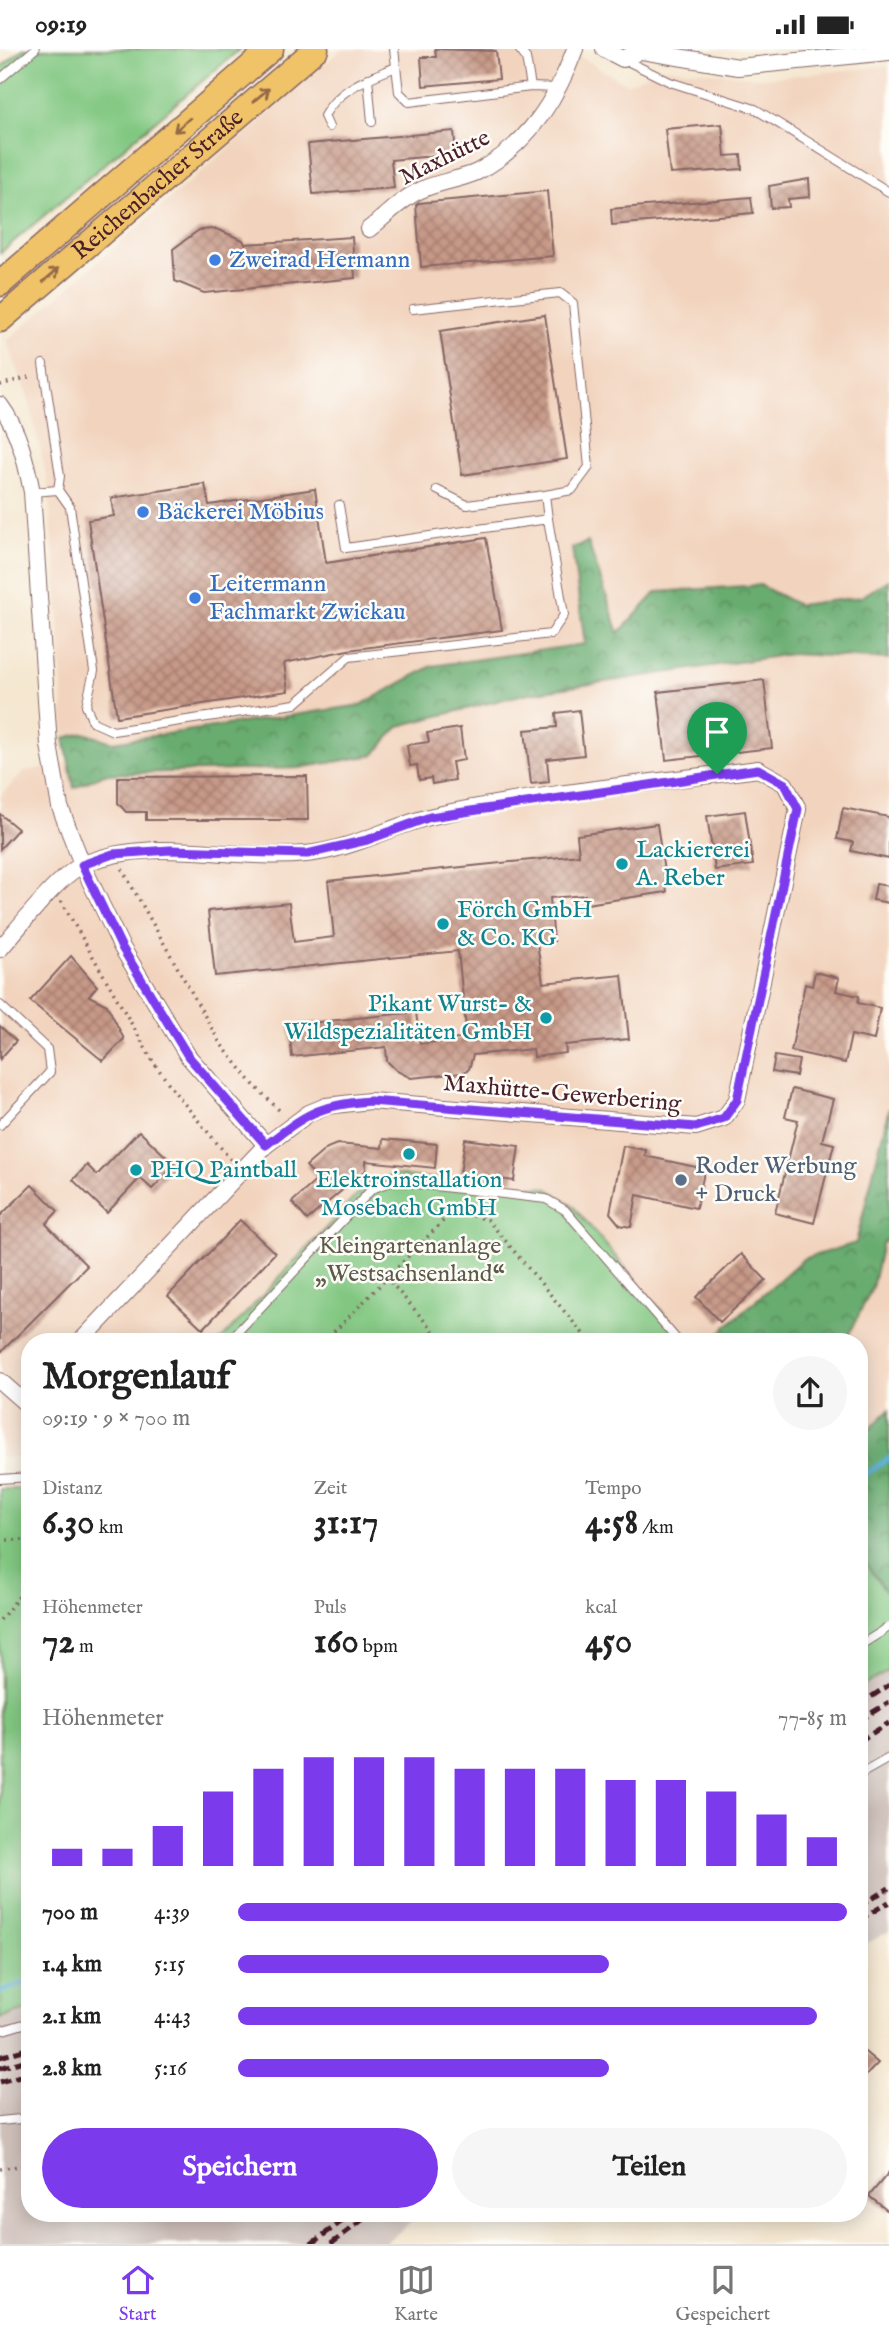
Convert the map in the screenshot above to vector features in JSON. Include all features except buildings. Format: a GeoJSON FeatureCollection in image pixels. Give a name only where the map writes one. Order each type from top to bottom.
{"type":"FeatureCollection","features":[{"type":"Feature","properties":{"kind":"main road","name":"Reichenbacher Straße"},"geometry":{"type":"LineString","coordinates":[[0,284],[271,49]]}},
{"type":"Feature","properties":{"kind":"main road","name":"Reichenbacher Straße"},"geometry":{"type":"LineString","coordinates":[[0,320],[316,49]]}},
{"type":"Feature","properties":{"kind":"street","name":"Maxhütte"},"geometry":{"type":"LineString","coordinates":[[369,229],[419,191],[475,173],[505,155],[531,129],[561,88],[575,49]]}},
{"type":"Feature","properties":{"kind":"street"},"geometry":{"type":"LineString","coordinates":[[604,49],[623,59],[643,50],[738,67],[889,52]]}},
{"type":"Feature","properties":{"kind":"street"},"geometry":{"type":"LineString","coordinates":[[0,405],[8,415],[25,457],[32,492],[49,745],[60,807],[82,865],[121,946],[188,1056],[266,1145]]}},
{"type":"Feature","properties":{"kind":"street","name":"Maxhütte-Gewerbering"},"geometry":{"type":"LineString","coordinates":[[0,949],[53,890],[82,865],[113,854],[170,850],[307,854],[367,840],[430,817],[567,794],[758,769],[785,784],[798,809],[737,1100],[724,1118],[696,1127],[370,1101],[326,1106],[294,1124],[266,1145],[89,1333]]}},
{"type":"Feature","properties":{"kind":"street"},"geometry":{"type":"LineString","coordinates":[[0,1381],[21,1397]]}},
{"type":"Feature","properties":{"kind":"lane"},"geometry":{"type":"LineString","coordinates":[[0,79],[35,49]]}},
{"type":"Feature","properties":{"kind":"lane"},"geometry":{"type":"LineString","coordinates":[[395,49],[399,92],[410,102],[531,87],[561,88]]}},
{"type":"Feature","properties":{"kind":"lane"},"geometry":{"type":"LineString","coordinates":[[520,49],[526,58],[531,87]]}},
{"type":"Feature","properties":{"kind":"lane"},"geometry":{"type":"LineString","coordinates":[[623,59],[670,82],[755,109],[889,193]]}},
{"type":"Feature","properties":{"kind":"lane"},"geometry":{"type":"LineString","coordinates":[[329,127],[324,116],[332,101],[368,78],[396,67]]}},
{"type":"Feature","properties":{"kind":"lane"},"geometry":{"type":"LineString","coordinates":[[368,78],[373,122]]}},
{"type":"Feature","properties":{"kind":"lane"},"geometry":{"type":"LineString","coordinates":[[413,309],[561,293],[573,303],[589,467],[572,490],[545,495],[467,505],[437,490]]}},
{"type":"Feature","properties":{"kind":"lane"},"geometry":{"type":"LineString","coordinates":[[43,364],[60,475],[58,490],[70,507],[94,671],[86,706],[93,722],[113,731],[295,704],[349,657],[551,634],[564,615],[545,495]]}},
{"type":"Feature","properties":{"kind":"lane"},"geometry":{"type":"LineString","coordinates":[[32,492],[58,490]]}},
{"type":"Feature","properties":{"kind":"lane"},"geometry":{"type":"LineString","coordinates":[[339,505],[346,548],[548,519]]}},
{"type":"Feature","properties":{"kind":"lane"},"geometry":{"type":"LineString","coordinates":[[0,1005],[47,1049],[50,1072],[0,1125]]}},
{"type":"Feature","properties":{"kind":"lane"},"geometry":{"type":"LineString","coordinates":[[236,1333],[372,1189],[392,1181],[546,1199],[556,1204],[565,1210],[671,1333]]}},
{"type":"Feature","properties":{"kind":"lane"},"geometry":{"type":"LineString","coordinates":[[0,1479],[21,1478]]}},
{"type":"Feature","properties":{"kind":"lane"},"geometry":{"type":"LineString","coordinates":[[868,1640],[889,1627]]}},
{"type":"Feature","properties":{"kind":"lane"},"geometry":{"type":"LineString","coordinates":[[868,1770],[889,1758]]}},
{"type":"Feature","properties":{"kind":"lane"},"geometry":{"type":"LineString","coordinates":[[0,2031],[21,2025]]}},
{"type":"Feature","properties":{"kind":"lane"},"geometry":{"type":"LineString","coordinates":[[0,2121],[21,2119]]}},
{"type":"Feature","properties":{"kind":"path"},"geometry":{"type":"LineString","coordinates":[[0,384],[45,374]]}},
{"type":"Feature","properties":{"kind":"path"},"geometry":{"type":"LineString","coordinates":[[113,854],[220,1043],[253,1084],[294,1124]]}},
{"type":"Feature","properties":{"kind":"path"},"geometry":{"type":"LineString","coordinates":[[53,890],[155,1063],[177,1095],[240,1173]]}},
{"type":"Feature","properties":{"kind":"path"},"geometry":{"type":"LineString","coordinates":[[333,1333],[445,1219],[458,1212],[488,1220],[582,1333]]}},
{"type":"Feature","properties":{"kind":"path"},"geometry":{"type":"LineString","coordinates":[[386,1277],[435,1333]]}},
{"type":"Feature","properties":{"kind":"path"},"geometry":{"type":"LineString","coordinates":[[0,1540],[21,1540]]}},
{"type":"Feature","properties":{"kind":"path"},"geometry":{"type":"LineString","coordinates":[[0,1620],[21,1594]]}},
{"type":"Feature","properties":{"kind":"path"},"geometry":{"type":"LineString","coordinates":[[0,2169],[21,2166]]}},
{"type":"Feature","properties":{"kind":"shaded area"},"geometry":{"type":"Polygon","coordinates":[[[342,49],[567,49],[627,84],[662,67],[764,78],[889,66],[889,1410],[868,1430],[868,1333],[680,1333],[572,1205],[369,1182],[227,1333],[21,1333],[21,1457],[0,1457],[0,796],[23,772],[69,762],[64,738],[58,595],[47,478],[29,400],[7,341],[342,49]]]}},
{"type":"Feature","properties":{"kind":"shaded area"},"geometry":{"type":"Polygon","coordinates":[[[889,1671],[889,1931],[868,1943],[868,1683],[889,1671]]]}},
{"type":"Feature","properties":{"kind":"shaded area"},"geometry":{"type":"Polygon","coordinates":[[[21,2012],[21,2222],[412,2222],[383,2244],[0,2244],[0,2018],[21,2012]]]}},
{"type":"Feature","properties":{"kind":"green space"},"geometry":{"type":"Polygon","coordinates":[[[23,49],[240,49],[0,253],[0,68],[23,49]]]}},
{"type":"Feature","properties":{"kind":"green space"},"geometry":{"type":"Polygon","coordinates":[[[588,542],[619,633],[657,592],[760,585],[798,605],[861,597],[889,580],[889,659],[791,654],[524,694],[399,726],[374,755],[299,768],[104,774],[74,788],[64,738],[84,733],[112,742],[361,705],[432,666],[585,644],[572,548],[588,542]]]}},
{"type":"Feature","properties":{"kind":"green space"},"geometry":{"type":"Polygon","coordinates":[[[889,1108],[889,1238],[882,1244],[872,1288],[850,1333],[719,1333],[803,1259],[856,1243],[889,1108]]]}},
{"type":"Feature","properties":{"kind":"green space","name":"Kleingartenanlage „Westsachsenland“"},"geometry":{"type":"Polygon","coordinates":[[[394,1175],[547,1188],[572,1205],[680,1333],[227,1333],[369,1182],[394,1175]]]}},
{"type":"Feature","properties":{"kind":"green space"},"geometry":{"type":"Polygon","coordinates":[[[889,1410],[889,1595],[868,1567],[868,1430],[889,1410]]]}},
{"type":"Feature","properties":{"kind":"green space"},"geometry":{"type":"Polygon","coordinates":[[[0,1489],[21,1489],[21,2012],[0,2018],[0,1489]]]}},
{"type":"Feature","properties":{"kind":"green space"},"geometry":{"type":"Polygon","coordinates":[[[868,1567],[889,1595],[889,1671],[868,1683],[868,1567]]]}},
{"type":"Feature","properties":{"kind":"waterway"},"geometry":{"type":"LineString","coordinates":[[868,1473],[889,1458]]}},
{"type":"Feature","properties":{"kind":"waterway"},"geometry":{"type":"LineString","coordinates":[[0,1992],[21,1984]]}},
{"type":"Feature","properties":{"kind":"railway"},"geometry":{"type":"LineString","coordinates":[[868,1699],[889,1685]]}},
{"type":"Feature","properties":{"kind":"railway"},"geometry":{"type":"LineString","coordinates":[[868,1715],[889,1702]]}},
{"type":"Feature","properties":{"kind":"railway"},"geometry":{"type":"LineString","coordinates":[[868,1736],[889,1723]]}},
{"type":"Feature","properties":{"kind":"railway"},"geometry":{"type":"LineString","coordinates":[[868,1901],[889,1888]]}},
{"type":"Feature","properties":{"kind":"railway"},"geometry":{"type":"LineString","coordinates":[[868,1915],[889,1902]]}},
{"type":"Feature","properties":{"kind":"railway"},"geometry":{"type":"LineString","coordinates":[[0,2057],[21,2051]]}},
{"type":"Feature","properties":{"kind":"railway"},"geometry":{"type":"LineString","coordinates":[[0,2068],[21,2062]]}},
{"type":"Feature","properties":{"kind":"railway"},"geometry":{"type":"LineString","coordinates":[[0,2082],[21,2076]]}},
{"type":"Feature","properties":{"kind":"railway"},"geometry":{"type":"LineString","coordinates":[[311,2244],[341,2222]]}},
{"type":"Feature","properties":{"kind":"railway"},"geometry":{"type":"LineString","coordinates":[[331,2244],[360,2222]]}},
{"type":"Feature","properties":{"kind":"place","name":"Zweirad Hermann"},"geometry":{"type":"Point","coordinates":[215,260]}},
{"type":"Feature","properties":{"kind":"place","name":"Bäckerei Möbius"},"geometry":{"type":"Point","coordinates":[143,512]}},
{"type":"Feature","properties":{"kind":"place","name":"Leitermann Fachmarkt Zwickau"},"geometry":{"type":"Point","coordinates":[195,598]}},
{"type":"Feature","properties":{"kind":"place","name":"Lackiererei A. Reber"},"geometry":{"type":"Point","coordinates":[622,864]}},
{"type":"Feature","properties":{"kind":"place","name":"Förch GmbH & Co. KG"},"geometry":{"type":"Point","coordinates":[443,924]}},
{"type":"Feature","properties":{"kind":"place","name":"Pikant Wurst- & Wildspezialitäten GmbH"},"geometry":{"type":"Point","coordinates":[546,1018]}},
{"type":"Feature","properties":{"kind":"place","name":"Elektroinstallation Mosebach GmbH"},"geometry":{"type":"Point","coordinates":[409,1154]}},
{"type":"Feature","properties":{"kind":"place","name":"PHQ Paintball"},"geometry":{"type":"Point","coordinates":[136,1170]}},
{"type":"Feature","properties":{"kind":"place","name":"Roder Werbung + Druck"},"geometry":{"type":"Point","coordinates":[681,1180]}},
{"type":"Feature","properties":{"kind":"route"},"geometry":{"type":"LineString","coordinates":[[758,769],[785,784],[798,809],[781,901],[737,1100],[724,1118],[696,1127],[370,1101],[326,1106],[309,1113],[266,1145],[188,1056],[121,946],[82,865],[113,854],[170,850],[307,854],[367,840],[430,817],[507,803],[717,774],[758,769]]}}]}
